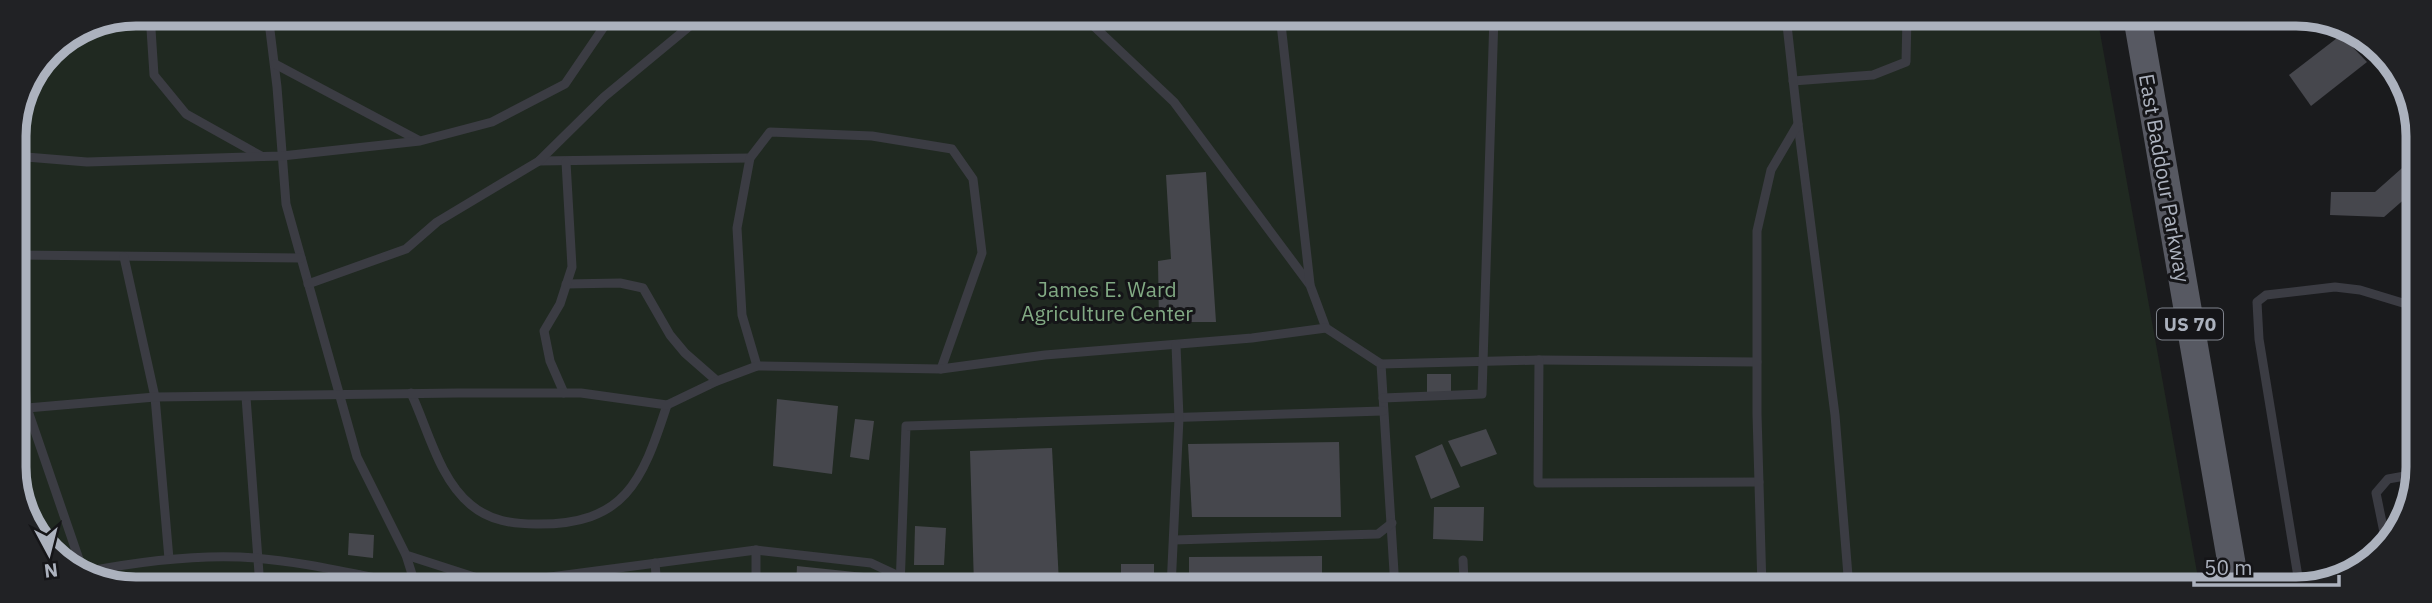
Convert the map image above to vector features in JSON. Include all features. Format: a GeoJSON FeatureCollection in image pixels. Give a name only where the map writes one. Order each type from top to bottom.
{"type":"FeatureCollection","features":[{"type":"Feature","properties":{"kind":"main road","name":"East Baddour Parkway"},"geometry":{"type":"LineString","coordinates":[[2139,26],[2234,577]]}},
{"type":"Feature","properties":{"kind":"lane"},"geometry":{"type":"LineString","coordinates":[[151,26],[154,75],[186,114],[262,157]]}},
{"type":"Feature","properties":{"kind":"lane"},"geometry":{"type":"LineString","coordinates":[[270,26],[286,204],[357,457],[406,555],[413,577]]}},
{"type":"Feature","properties":{"kind":"lane"},"geometry":{"type":"LineString","coordinates":[[26,157],[87,162],[262,157],[419,141],[492,122],[565,84],[605,26]]}},
{"type":"Feature","properties":{"kind":"lane"},"geometry":{"type":"LineString","coordinates":[[308,284],[406,249],[437,222],[539,162],[604,97],[690,26]]}},
{"type":"Feature","properties":{"kind":"lane"},"geometry":{"type":"LineString","coordinates":[[1094,26],[1174,102],[1310,285]]}},
{"type":"Feature","properties":{"kind":"lane"},"geometry":{"type":"LineString","coordinates":[[1281,26],[1310,285],[1326,328],[1381,364],[1539,359],[1757,362]]}},
{"type":"Feature","properties":{"kind":"lane"},"geometry":{"type":"LineString","coordinates":[[1383,398],[1482,394],[1494,26]]}},
{"type":"Feature","properties":{"kind":"lane"},"geometry":{"type":"LineString","coordinates":[[1787,26],[1835,415],[1848,577]]}},
{"type":"Feature","properties":{"kind":"lane"},"geometry":{"type":"LineString","coordinates":[[1793,81],[1873,75],[1906,62],[1906,26]]}},
{"type":"Feature","properties":{"kind":"lane"},"geometry":{"type":"LineString","coordinates":[[275,64],[419,141]]}},
{"type":"Feature","properties":{"kind":"lane"},"geometry":{"type":"LineString","coordinates":[[1762,577],[1757,362],[1758,231],[1771,170],[1798,124]]}},
{"type":"Feature","properties":{"kind":"lane"},"geometry":{"type":"LineString","coordinates":[[757,366],[742,315],[737,228],[750,158],[770,132],[872,136],[952,149],[973,179],[982,253],[941,369]]}},
{"type":"Feature","properties":{"kind":"lane"},"geometry":{"type":"LineString","coordinates":[[539,162],[750,158]]}},
{"type":"Feature","properties":{"kind":"lane"},"geometry":{"type":"LineString","coordinates":[[564,393],[550,361],[544,331],[560,304],[572,267],[566,162]]}},
{"type":"Feature","properties":{"kind":"lane"},"geometry":{"type":"LineString","coordinates":[[26,255],[301,258]]}},
{"type":"Feature","properties":{"kind":"lane"},"geometry":{"type":"LineString","coordinates":[[124,257],[155,397],[169,559]]}},
{"type":"Feature","properties":{"kind":"lane"},"geometry":{"type":"LineString","coordinates":[[566,284],[620,283],[643,288],[670,335],[685,353],[717,380]]}},
{"type":"Feature","properties":{"kind":"lane"},"geometry":{"type":"LineString","coordinates":[[2298,577],[2255,313],[2258,302],[2266,295],[2335,287],[2360,290],[2406,304]]}},
{"type":"Feature","properties":{"kind":"lane"},"geometry":{"type":"LineString","coordinates":[[27,408],[155,397],[411,393],[564,393],[667,405],[717,380],[757,366],[941,369],[1045,355],[1176,345],[1326,328]]}},
{"type":"Feature","properties":{"kind":"lane"},"geometry":{"type":"LineString","coordinates":[[1172,577],[1179,418],[1176,345]]}},
{"type":"Feature","properties":{"kind":"lane"},"geometry":{"type":"LineString","coordinates":[[1539,359],[1538,483],[1759,482]]}},
{"type":"Feature","properties":{"kind":"lane"},"geometry":{"type":"LineString","coordinates":[[1381,364],[1395,577]]}},
{"type":"Feature","properties":{"kind":"lane"},"geometry":{"type":"LineString","coordinates":[[411,393],[447,476],[471,506],[507,524],[570,524],[609,510],[633,487],[652,450],[667,405]]}},
{"type":"Feature","properties":{"kind":"lane"},"geometry":{"type":"LineString","coordinates":[[26,396],[27,408],[66,519]]}},
{"type":"Feature","properties":{"kind":"lane"},"geometry":{"type":"LineString","coordinates":[[246,397],[259,577]]}},
{"type":"Feature","properties":{"kind":"lane"},"geometry":{"type":"LineString","coordinates":[[549,577],[756,550],[871,563],[901,577],[905,426],[1383,411]]}},
{"type":"Feature","properties":{"kind":"lane"},"geometry":{"type":"LineString","coordinates":[[2384,532],[2376,493],[2388,479],[2405,476]]}},
{"type":"Feature","properties":{"kind":"lane"},"geometry":{"type":"LineString","coordinates":[[1174,540],[1378,534],[1392,523]]}},
{"type":"Feature","properties":{"kind":"lane"},"geometry":{"type":"LineString","coordinates":[[756,550],[756,577]]}},
{"type":"Feature","properties":{"kind":"lane"},"geometry":{"type":"LineString","coordinates":[[406,555],[474,577]]}},
{"type":"Feature","properties":{"kind":"lane"},"geometry":{"type":"LineString","coordinates":[[97,569],[169,559],[258,560],[369,577]]}},
{"type":"Feature","properties":{"kind":"lane"},"geometry":{"type":"LineString","coordinates":[[1464,560],[1464,577]]}},
{"type":"Feature","properties":{"kind":"lane"},"geometry":{"type":"LineString","coordinates":[[655,563],[656,577]]}},
{"type":"Feature","properties":{"kind":"green space","name":"James E. Ward Agriculture Center"},"geometry":{"type":"Polygon","coordinates":[[[136,26],[2099,26],[2198,577],[115,575],[84,563],[84,519],[40,519],[28,488],[26,129],[38,88],[49,69],[64,54],[81,41],[101,32],[136,26]]]}},
{"type":"Feature","properties":{"kind":"building"},"geometry":{"type":"Polygon","coordinates":[[[2340,36],[2367,62],[2311,106],[2289,75],[2340,36]]]}},
{"type":"Feature","properties":{"kind":"building"},"geometry":{"type":"Polygon","coordinates":[[[2406,165],[2406,198],[2384,217],[2330,215],[2331,192],[2375,192],[2406,165]]]}},
{"type":"Feature","properties":{"kind":"building"},"geometry":{"type":"Polygon","coordinates":[[[1206,172],[1216,322],[1159,322],[1158,261],[1171,259],[1166,175],[1206,172]]]}},
{"type":"Feature","properties":{"kind":"building"},"geometry":{"type":"Polygon","coordinates":[[[1427,374],[1451,374],[1451,392],[1427,393],[1427,374]]]}},
{"type":"Feature","properties":{"kind":"building"},"geometry":{"type":"Polygon","coordinates":[[[777,399],[838,406],[832,474],[773,466],[777,399]]]}},
{"type":"Feature","properties":{"kind":"building"},"geometry":{"type":"Polygon","coordinates":[[[855,419],[874,421],[869,460],[850,457],[855,419]]]}},
{"type":"Feature","properties":{"kind":"building"},"geometry":{"type":"Polygon","coordinates":[[[1486,429],[1497,454],[1461,467],[1448,441],[1486,429]]]}},
{"type":"Feature","properties":{"kind":"building"},"geometry":{"type":"Polygon","coordinates":[[[1339,442],[1341,517],[1192,517],[1188,444],[1339,442]]]}},
{"type":"Feature","properties":{"kind":"building"},"geometry":{"type":"Polygon","coordinates":[[[1442,444],[1460,487],[1431,499],[1415,456],[1442,444]]]}},
{"type":"Feature","properties":{"kind":"building"},"geometry":{"type":"Polygon","coordinates":[[[1052,448],[1059,577],[974,577],[970,451],[1052,448]]]}},
{"type":"Feature","properties":{"kind":"building"},"geometry":{"type":"Polygon","coordinates":[[[1434,507],[1484,507],[1483,541],[1433,539],[1434,507]]]}},
{"type":"Feature","properties":{"kind":"building"},"geometry":{"type":"Polygon","coordinates":[[[915,526],[946,528],[944,565],[914,565],[915,526]]]}},
{"type":"Feature","properties":{"kind":"building"},"geometry":{"type":"Polygon","coordinates":[[[349,533],[374,535],[373,558],[348,555],[349,533]]]}},
{"type":"Feature","properties":{"kind":"building"},"geometry":{"type":"Polygon","coordinates":[[[1322,556],[1322,577],[1189,577],[1189,557],[1322,556]]]}},
{"type":"Feature","properties":{"kind":"building"},"geometry":{"type":"Polygon","coordinates":[[[1121,564],[1154,564],[1154,577],[1121,577],[1121,564]]]}},
{"type":"Feature","properties":{"kind":"building"},"geometry":{"type":"Polygon","coordinates":[[[797,566],[864,573],[863,577],[796,577],[797,566]]]}}]}
